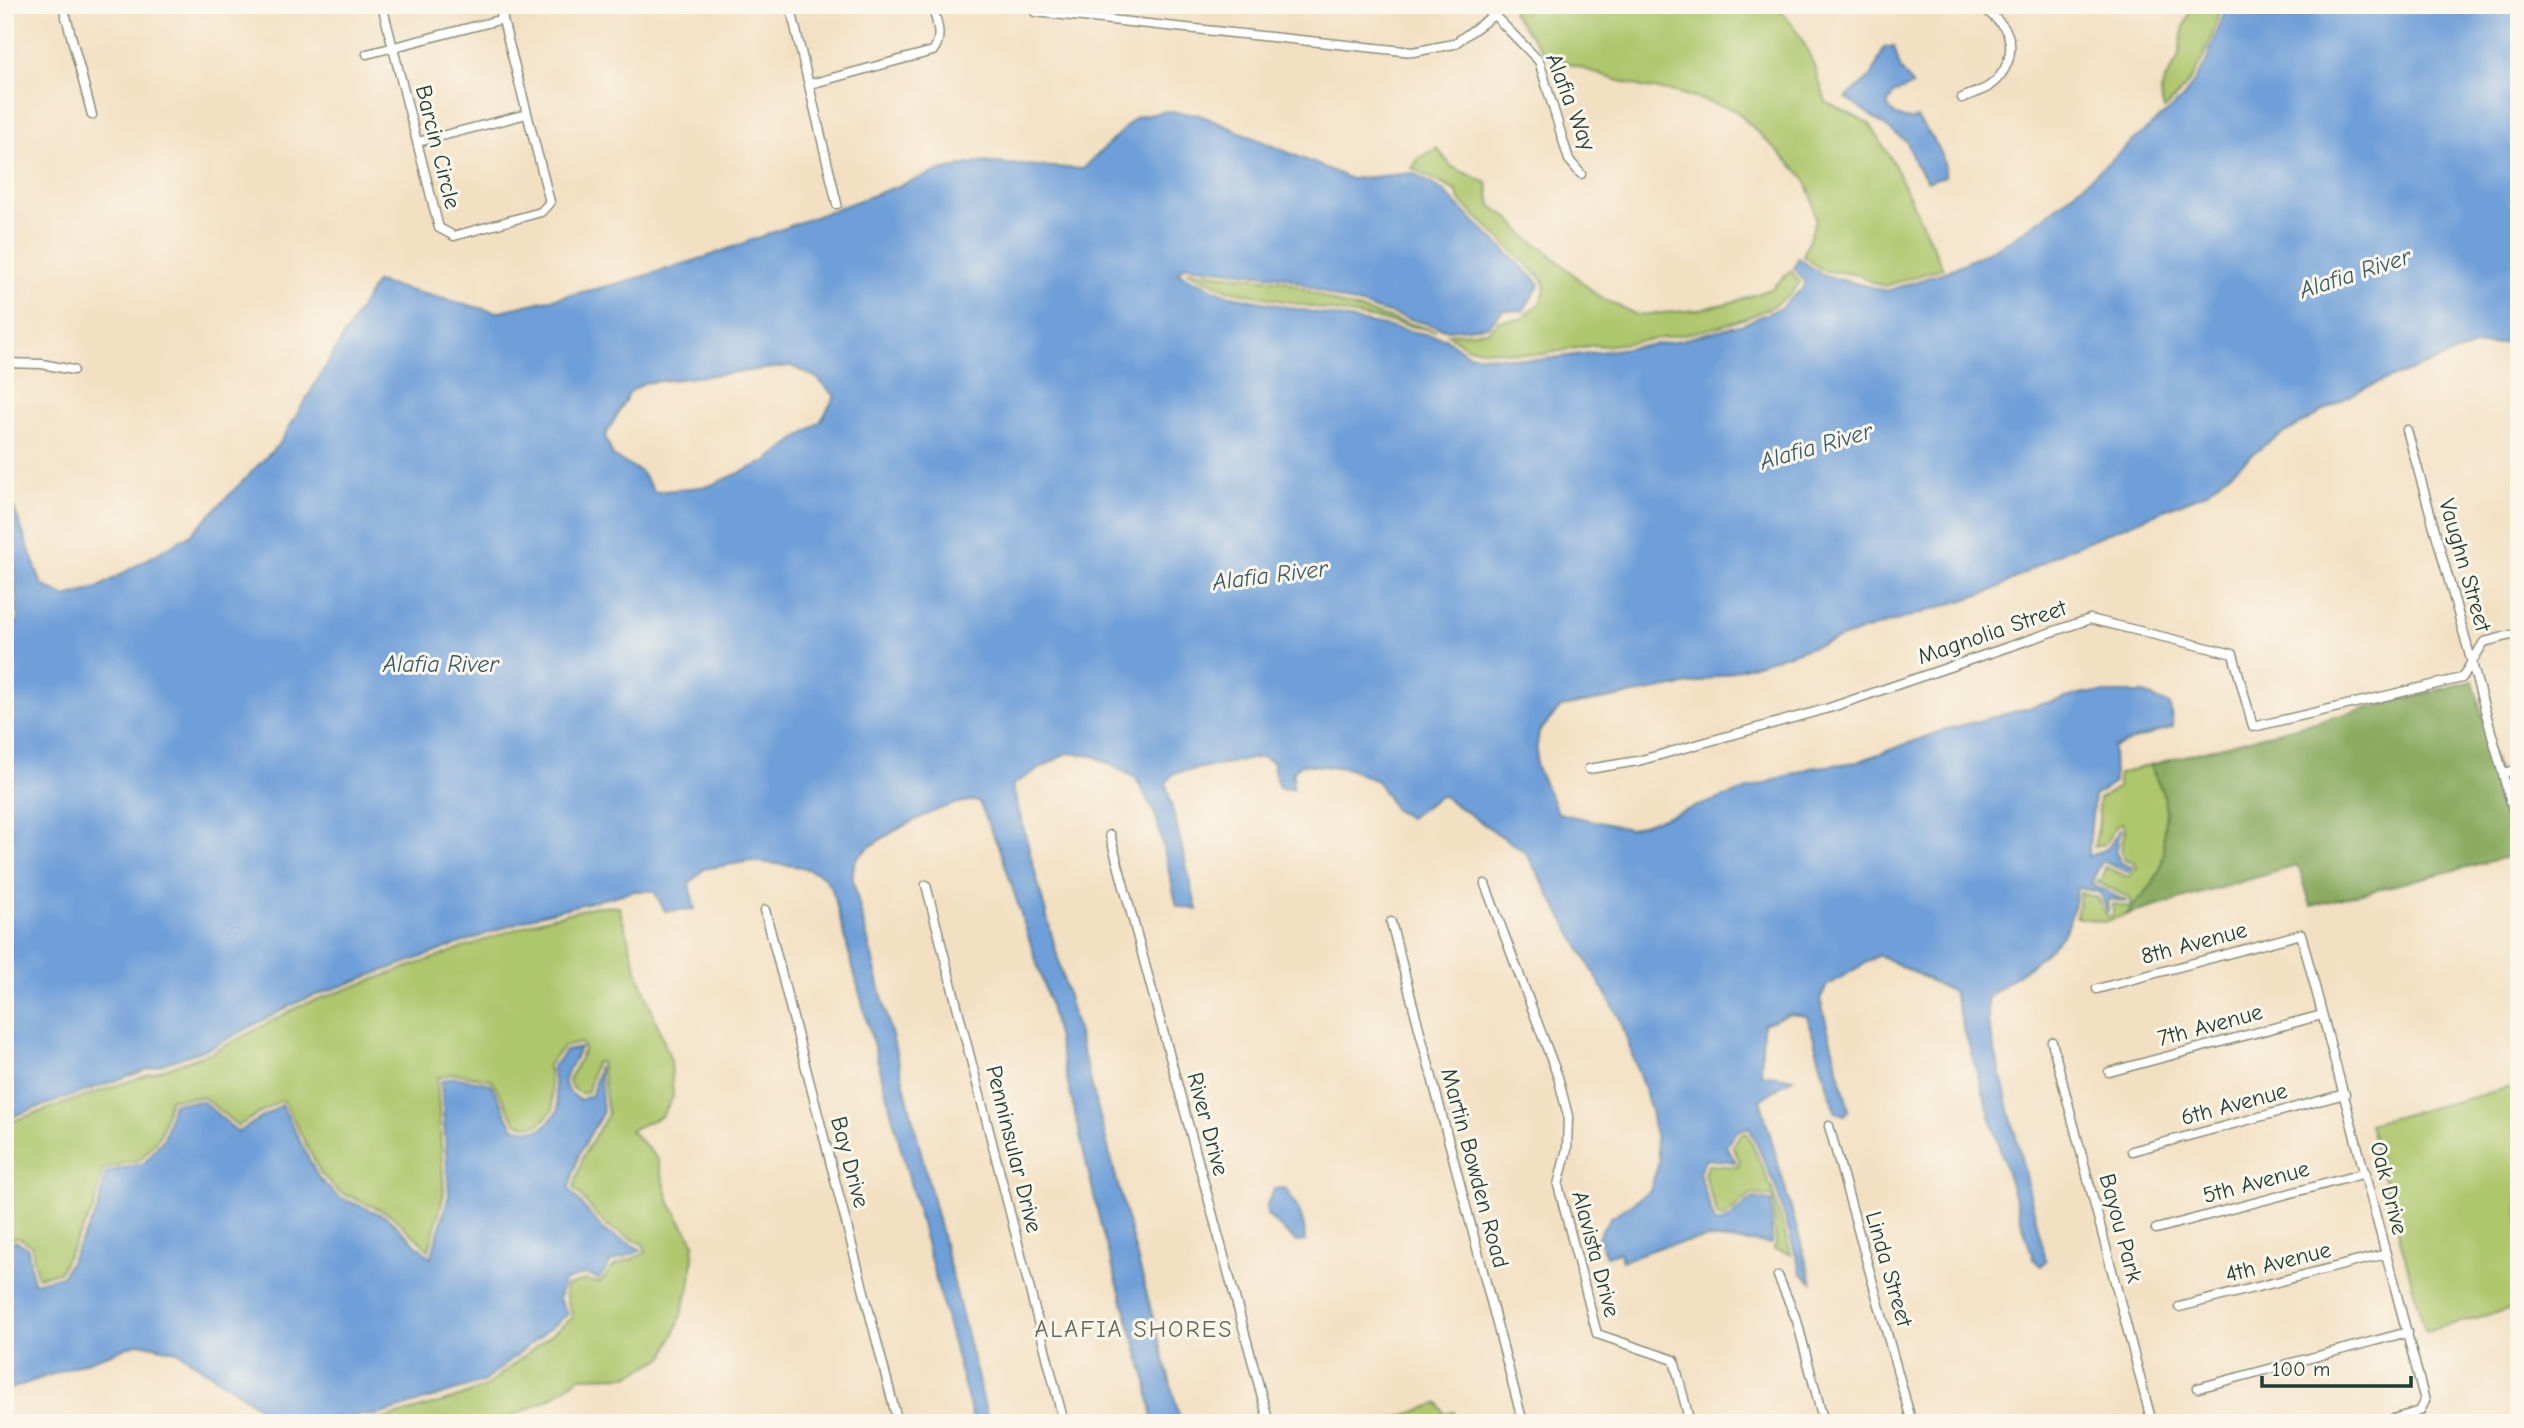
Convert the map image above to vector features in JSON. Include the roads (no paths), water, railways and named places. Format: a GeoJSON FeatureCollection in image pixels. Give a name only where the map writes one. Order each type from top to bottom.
{"type":"FeatureCollection","features":[{"type":"Feature","properties":{"kind":"street"},"geometry":{"type":"LineString","coordinates":[[63,5],[92,115]]}},
{"type":"Feature","properties":{"kind":"street","name":"Barcin Circle"},"geometry":{"type":"LineString","coordinates":[[382,5],[439,228],[454,236],[541,212],[550,201],[499,5]]}},
{"type":"Feature","properties":{"kind":"street"},"geometry":{"type":"LineString","coordinates":[[790,5],[837,204]]}},
{"type":"Feature","properties":{"kind":"street"},"geometry":{"type":"LineString","coordinates":[[810,84],[933,51],[938,44],[939,34],[932,5]]}},
{"type":"Feature","properties":{"kind":"street"},"geometry":{"type":"LineString","coordinates":[[1035,12],[1413,52],[1454,44],[1494,15],[1499,5]]}},
{"type":"Feature","properties":{"kind":"street"},"geometry":{"type":"LineString","coordinates":[[1962,98],[1989,86],[2006,69],[2010,52],[2011,43],[2004,27],[1980,5]]}},
{"type":"Feature","properties":{"kind":"street","name":"Alafia Way"},"geometry":{"type":"LineString","coordinates":[[1494,15],[1539,61],[1569,160],[1581,174]]}},
{"type":"Feature","properties":{"kind":"street"},"geometry":{"type":"LineString","coordinates":[[367,54],[503,19]]}},
{"type":"Feature","properties":{"kind":"street"},"geometry":{"type":"LineString","coordinates":[[418,142],[527,114]]}},
{"type":"Feature","properties":{"kind":"street"},"geometry":{"type":"LineString","coordinates":[[5,363],[42,364],[73,370]]}},
{"type":"Feature","properties":{"kind":"street","name":"Vaughn Street"},"geometry":{"type":"LineString","coordinates":[[2407,430],[2519,832]]}},
{"type":"Feature","properties":{"kind":"street","name":"Magnolia Street"},"geometry":{"type":"LineString","coordinates":[[1589,769],[1638,761],[1829,708],[2090,619],[2233,654],[2253,727],[2462,678],[2473,662]]}},
{"type":"Feature","properties":{"kind":"street"},"geometry":{"type":"LineString","coordinates":[[2473,662],[2484,642],[2519,633]]}},
{"type":"Feature","properties":{"kind":"street"},"geometry":{"type":"LineString","coordinates":[[2504,773],[2519,769]]}},
{"type":"Feature","properties":{"kind":"street","name":"River Drive"},"geometry":{"type":"LineString","coordinates":[[1110,835],[1269,1423]]}},
{"type":"Feature","properties":{"kind":"street","name":"Alavista Drive"},"geometry":{"type":"LineString","coordinates":[[1485,884],[1558,1077],[1567,1116],[1567,1149],[1558,1185],[1597,1334],[1674,1360],[1690,1423]]}},
{"type":"Feature","properties":{"kind":"street","name":"Penninsular Drive"},"geometry":{"type":"LineString","coordinates":[[926,885],[1064,1423]]}},
{"type":"Feature","properties":{"kind":"street","name":"Bay Drive"},"geometry":{"type":"LineString","coordinates":[[765,910],[898,1423]]}},
{"type":"Feature","properties":{"kind":"street","name":"Martin Bowden Road"},"geometry":{"type":"LineString","coordinates":[[1391,922],[1523,1423]]}},
{"type":"Feature","properties":{"kind":"street","name":"8th Avenue"},"geometry":{"type":"LineString","coordinates":[[2097,989],[2301,934]]}},
{"type":"Feature","properties":{"kind":"street","name":"Oak Drive"},"geometry":{"type":"LineString","coordinates":[[2301,934],[2408,1332],[2424,1405],[2420,1411],[2380,1423]]}},
{"type":"Feature","properties":{"kind":"street","name":"7th Avenue"},"geometry":{"type":"LineString","coordinates":[[2109,1072],[2322,1015]]}},
{"type":"Feature","properties":{"kind":"street","name":"Bayou Park"},"geometry":{"type":"LineString","coordinates":[[2052,1042],[2152,1423]]}},
{"type":"Feature","properties":{"kind":"street","name":"6th Avenue"},"geometry":{"type":"LineString","coordinates":[[2132,1151],[2345,1094]]}},
{"type":"Feature","properties":{"kind":"street","name":"Linda Street"},"geometry":{"type":"LineString","coordinates":[[1829,1126],[1912,1423]]}},
{"type":"Feature","properties":{"kind":"street","name":"5th Avenue"},"geometry":{"type":"LineString","coordinates":[[2156,1229],[2366,1173]]}},
{"type":"Feature","properties":{"kind":"street","name":"4th Avenue"},"geometry":{"type":"LineString","coordinates":[[2179,1307],[2386,1254]]}},
{"type":"Feature","properties":{"kind":"street"},"geometry":{"type":"LineString","coordinates":[[1778,1276],[1797,1321],[1824,1423]]}},
{"type":"Feature","properties":{"kind":"street"},"geometry":{"type":"LineString","coordinates":[[2198,1388],[2408,1332]]}},
{"type":"Feature","properties":{"kind":"water","name":"Alafia River"},"geometry":{"type":"Polygon","coordinates":[[[2225,5],[2519,5],[2519,341],[2474,346],[2360,390],[2266,444],[2204,494],[2066,550],[1992,591],[1696,683],[1561,707],[1539,732],[1537,745],[1536,766],[1558,813],[1630,829],[1810,768],[1857,762],[1944,730],[2084,693],[2143,693],[2170,705],[2173,727],[2113,747],[2114,783],[2094,796],[2088,857],[2108,848],[2121,828],[2116,853],[2121,863],[2133,867],[2128,872],[2102,861],[2091,884],[2128,902],[2109,899],[2108,912],[2099,892],[2077,888],[2070,919],[2060,938],[1988,997],[1988,1023],[2046,1260],[2041,1266],[2033,1259],[1953,992],[1879,955],[1827,986],[1820,999],[1849,1110],[1845,1115],[1835,1112],[1807,1016],[1789,1014],[1763,1024],[1761,1074],[1793,1078],[1760,1100],[1812,1282],[1801,1273],[1776,1188],[1749,1127],[1737,1131],[1726,1146],[1736,1162],[1706,1159],[1699,1172],[1715,1223],[1726,1221],[1753,1198],[1771,1201],[1772,1244],[1707,1238],[1660,1247],[1622,1261],[1620,1252],[1606,1256],[1598,1237],[1610,1218],[1650,1191],[1659,1161],[1651,1110],[1620,1019],[1526,853],[1441,795],[1409,818],[1395,810],[1377,781],[1347,768],[1301,764],[1293,772],[1293,789],[1279,788],[1272,762],[1262,757],[1174,773],[1166,783],[1197,910],[1177,906],[1156,816],[1136,778],[1094,756],[1067,753],[1012,785],[1181,1423],[1153,1423],[1147,1382],[1103,1235],[1049,1001],[1002,855],[979,802],[968,801],[952,805],[914,820],[878,841],[856,860],[853,881],[989,1423],[974,1423],[832,889],[822,875],[802,867],[751,861],[704,869],[689,884],[695,909],[665,911],[654,891],[635,891],[539,915],[300,1001],[212,1047],[5,1119],[5,633],[18,621],[13,549],[5,528],[5,483],[42,585],[66,597],[97,588],[191,534],[280,443],[376,282],[496,312],[625,282],[706,257],[933,173],[977,162],[1083,169],[1136,117],[1167,111],[1200,115],[1351,179],[1413,173],[1442,190],[1540,284],[1523,311],[1503,310],[1488,326],[1448,330],[1340,299],[1286,277],[1185,266],[1178,273],[1227,295],[1445,338],[1468,354],[1537,360],[1673,342],[1743,324],[1780,308],[1802,289],[1805,282],[1794,268],[1798,258],[1822,275],[1886,291],[1948,271],[2004,244],[2052,211],[2183,98],[2205,65],[2225,5]],[[791,366],[644,383],[630,392],[605,436],[613,456],[641,472],[655,492],[709,486],[765,462],[821,421],[835,396],[817,378],[791,366]]]}},
{"type":"Feature","properties":{"kind":"water"},"geometry":{"type":"Polygon","coordinates":[[[1894,46],[1900,68],[1913,86],[1894,93],[1887,105],[1900,118],[1917,118],[1940,152],[1945,176],[1928,181],[1915,164],[1907,142],[1846,98],[1872,75],[1884,48],[1894,46]]]}},
{"type":"Feature","properties":{"kind":"water"},"geometry":{"type":"Polygon","coordinates":[[[580,1048],[564,1079],[567,1090],[580,1100],[592,1095],[599,1066],[603,1112],[579,1154],[569,1189],[603,1230],[642,1250],[611,1262],[599,1279],[585,1274],[563,1282],[559,1299],[568,1314],[483,1382],[378,1415],[320,1417],[310,1423],[297,1423],[259,1407],[177,1351],[139,1343],[5,1391],[5,1245],[16,1241],[28,1248],[33,1283],[62,1276],[98,1210],[106,1172],[144,1163],[164,1138],[173,1103],[202,1101],[238,1132],[282,1105],[318,1177],[337,1196],[387,1217],[431,1258],[449,1195],[441,1081],[454,1077],[491,1084],[513,1127],[540,1129],[558,1110],[552,1068],[565,1051],[580,1048]]]}},
{"type":"Feature","properties":{"kind":"water"},"geometry":{"type":"Polygon","coordinates":[[[1285,1188],[1300,1213],[1305,1241],[1296,1242],[1267,1215],[1267,1204],[1274,1189],[1285,1188]]]}},
{"type":"Feature","properties":{"kind":"district","name":"ALAFIA SHORES"},"geometry":{"type":"Point","coordinates":[1134,1329]}}]}
